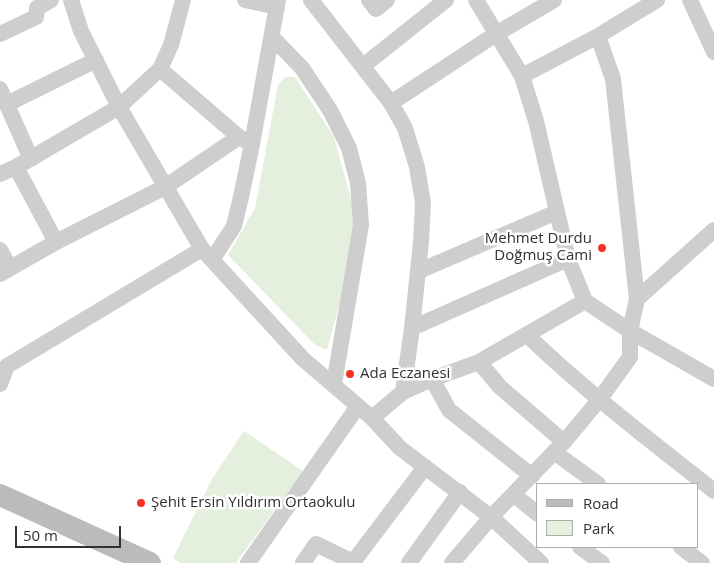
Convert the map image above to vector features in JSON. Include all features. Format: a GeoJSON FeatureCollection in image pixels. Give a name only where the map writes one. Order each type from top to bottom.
{"type":"FeatureCollection","features":[{"type":"Feature","properties":{"kind":"main road"},"geometry":{"type":"LineString","coordinates":[[0,495],[150,563]]}},
{"type":"Feature","properties":{"kind":"street"},"geometry":{"type":"LineString","coordinates":[[0,34],[36,17],[37,8],[51,0]]}},
{"type":"Feature","properties":{"kind":"street"},"geometry":{"type":"LineString","coordinates":[[71,0],[82,31],[119,107],[207,255],[303,359],[372,418],[400,448],[491,517],[536,562]]}},
{"type":"Feature","properties":{"kind":"street"},"geometry":{"type":"LineString","coordinates":[[0,174],[31,159],[119,107],[160,69],[171,45],[183,0]]}},
{"type":"Feature","properties":{"kind":"street"},"geometry":{"type":"LineString","coordinates":[[0,384],[3,364],[207,255],[234,226],[246,140],[272,37],[278,3],[245,0]]}},
{"type":"Feature","properties":{"kind":"street"},"geometry":{"type":"LineString","coordinates":[[311,0],[391,103],[405,128],[417,167],[422,203],[419,271],[403,392]]}},
{"type":"Feature","properties":{"kind":"street"},"geometry":{"type":"LineString","coordinates":[[369,0],[376,9],[387,0]]}},
{"type":"Feature","properties":{"kind":"street"},"geometry":{"type":"LineString","coordinates":[[363,66],[446,0]]}},
{"type":"Feature","properties":{"kind":"street"},"geometry":{"type":"LineString","coordinates":[[476,0],[522,76],[536,121],[568,259],[585,301],[630,331],[714,379]]}},
{"type":"Feature","properties":{"kind":"street"},"geometry":{"type":"LineString","coordinates":[[391,103],[496,34],[554,0]]}},
{"type":"Feature","properties":{"kind":"street"},"geometry":{"type":"LineString","coordinates":[[522,76],[598,36],[657,0]]}},
{"type":"Feature","properties":{"kind":"street"},"geometry":{"type":"LineString","coordinates":[[690,0],[714,52]]}},
{"type":"Feature","properties":{"kind":"street"},"geometry":{"type":"LineString","coordinates":[[452,563],[491,517],[559,447],[599,400],[630,357],[630,331],[636,299],[613,79],[598,36]]}},
{"type":"Feature","properties":{"kind":"street"},"geometry":{"type":"LineString","coordinates":[[272,37],[302,68],[330,110],[349,148],[358,183],[361,225],[334,384]]}},
{"type":"Feature","properties":{"kind":"street"},"geometry":{"type":"LineString","coordinates":[[7,104],[96,60]]}},
{"type":"Feature","properties":{"kind":"street"},"geometry":{"type":"LineString","coordinates":[[160,69],[246,140]]}},
{"type":"Feature","properties":{"kind":"street"},"geometry":{"type":"LineString","coordinates":[[0,89],[31,159]]}},
{"type":"Feature","properties":{"kind":"street"},"geometry":{"type":"LineString","coordinates":[[0,250],[5,271],[56,242],[165,187],[246,140]]}},
{"type":"Feature","properties":{"kind":"street"},"geometry":{"type":"LineString","coordinates":[[16,167],[56,242]]}},
{"type":"Feature","properties":{"kind":"street"},"geometry":{"type":"LineString","coordinates":[[419,271],[557,212]]}},
{"type":"Feature","properties":{"kind":"street"},"geometry":{"type":"LineString","coordinates":[[636,299],[714,230]]}},
{"type":"Feature","properties":{"kind":"street"},"geometry":{"type":"LineString","coordinates":[[412,328],[568,259]]}},
{"type":"Feature","properties":{"kind":"street"},"geometry":{"type":"LineString","coordinates":[[372,418],[403,392],[479,362],[585,301]]}},
{"type":"Feature","properties":{"kind":"street"},"geometry":{"type":"LineString","coordinates":[[527,335],[559,366],[599,400],[714,491]]}},
{"type":"Feature","properties":{"kind":"street"},"geometry":{"type":"LineString","coordinates":[[479,362],[500,387],[597,483]]}},
{"type":"Feature","properties":{"kind":"street"},"geometry":{"type":"LineString","coordinates":[[432,379],[449,410],[532,476]]}},
{"type":"Feature","properties":{"kind":"street"},"geometry":{"type":"LineString","coordinates":[[248,563],[358,406]]}},
{"type":"Feature","properties":{"kind":"street"},"geometry":{"type":"LineString","coordinates":[[304,563],[316,544],[353,562],[424,466]]}},
{"type":"Feature","properties":{"kind":"street"},"geometry":{"type":"LineString","coordinates":[[409,563],[460,492]]}},
{"type":"Feature","properties":{"kind":"street"},"geometry":{"type":"LineString","coordinates":[[514,495],[536,512]]}},
{"type":"Feature","properties":{"kind":"street"},"geometry":{"type":"LineString","coordinates":[[581,548],[602,563]]}},
{"type":"Feature","properties":{"kind":"street"},"geometry":{"type":"LineString","coordinates":[[682,548],[702,563]]}},
{"type":"Feature","properties":{"kind":"green space"},"geometry":{"type":"Polygon","coordinates":[[[285,77],[295,77],[334,137],[355,213],[341,298],[327,350],[315,345],[228,255],[255,208],[278,85],[285,77]]]}},
{"type":"Feature","properties":{"kind":"green space"},"geometry":{"type":"Polygon","coordinates":[[[244,431],[303,471],[236,563],[181,563],[173,558],[212,479],[244,431]]]}},
{"type":"Feature","properties":{"kind":"place","name":"Mehmet Durdu Doğmuş Cami"},"geometry":{"type":"Point","coordinates":[602,248]}},
{"type":"Feature","properties":{"kind":"place","name":"Ada Eczanesi"},"geometry":{"type":"Point","coordinates":[350,374]}},
{"type":"Feature","properties":{"kind":"place","name":"Şehit Ersin Yıldırım Ortaokulu"},"geometry":{"type":"Point","coordinates":[141,503]}}]}
